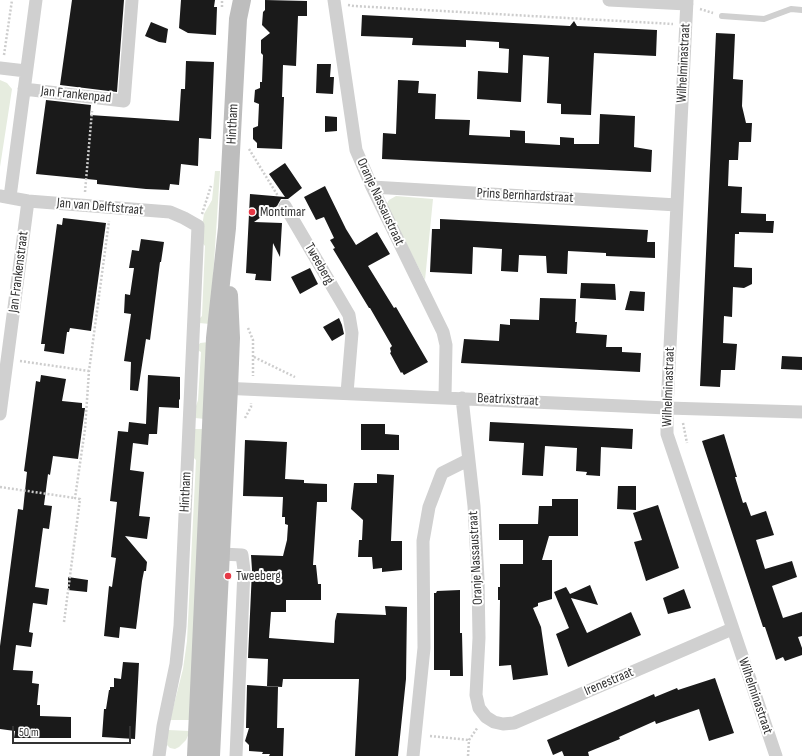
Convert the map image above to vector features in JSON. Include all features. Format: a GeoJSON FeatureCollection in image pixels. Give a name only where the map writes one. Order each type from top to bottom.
{"type":"FeatureCollection","features":[{"type":"Feature","properties":{"kind":"street"},"geometry":{"type":"LineString","coordinates":[[5,197],[24,89],[36,0]]}},
{"type":"Feature","properties":{"kind":"street","name":"Jan Frankenpad"},"geometry":{"type":"LineString","coordinates":[[24,89],[124,100],[132,0]]}},
{"type":"Feature","properties":{"kind":"street","name":"Hintham"},"geometry":{"type":"LineString","coordinates":[[235,0],[238,19]]}},
{"type":"Feature","properties":{"kind":"street","name":"Hintham"},"geometry":{"type":"LineString","coordinates":[[212,756],[221,554],[221,388],[215,338],[228,228],[238,19],[242,0]]}},
{"type":"Feature","properties":{"kind":"street"},"geometry":{"type":"LineString","coordinates":[[609,0],[690,4]]}},
{"type":"Feature","properties":{"kind":"street","name":"Oranje Nassaustraat"},"geometry":{"type":"LineString","coordinates":[[334,1],[356,150],[372,187],[443,332],[446,345],[445,397]]}},
{"type":"Feature","properties":{"kind":"street","name":"Wilhelminastraat"},"geometry":{"type":"LineString","coordinates":[[690,4],[677,205],[667,434],[776,756]]}},
{"type":"Feature","properties":{"kind":"street"},"geometry":{"type":"LineString","coordinates":[[1,68],[26,72]]}},
{"type":"Feature","properties":{"kind":"street","name":"Prins Bernhardstraat"},"geometry":{"type":"LineString","coordinates":[[372,187],[677,205]]}},
{"type":"Feature","properties":{"kind":"street","name":"Jan van Delftstraat"},"geometry":{"type":"LineString","coordinates":[[5,197],[28,201],[170,212],[198,226]]}},
{"type":"Feature","properties":{"kind":"street","name":"Jan Frankenstraat"},"geometry":{"type":"LineString","coordinates":[[0,414],[5,353],[28,201]]}},
{"type":"Feature","properties":{"kind":"street","name":"Tweeberg"},"geometry":{"type":"LineString","coordinates":[[285,206],[349,315],[352,333],[347,393]]}},
{"type":"Feature","properties":{"kind":"street","name":"Hintham"},"geometry":{"type":"LineString","coordinates":[[160,756],[163,726],[176,664],[180,626],[198,226]]}},
{"type":"Feature","properties":{"kind":"street","name":"Hintham"},"geometry":{"type":"LineString","coordinates":[[196,756],[221,388]]}},
{"type":"Feature","properties":{"kind":"street","name":"Beatrixstraat"},"geometry":{"type":"LineString","coordinates":[[221,388],[445,397],[681,409],[802,412]]}},
{"type":"Feature","properties":{"kind":"street","name":"Oranje Nassaustraat"},"geometry":{"type":"LineString","coordinates":[[462,398],[474,506],[478,579],[479,638],[476,695],[479,708],[486,717]]}},
{"type":"Feature","properties":{"kind":"street"},"geometry":{"type":"LineString","coordinates":[[413,756],[424,648],[423,541],[429,507],[442,473],[468,460]]}},
{"type":"Feature","properties":{"kind":"street"},"geometry":{"type":"LineString","coordinates":[[221,554],[242,555],[244,570],[236,756]]}},
{"type":"Feature","properties":{"kind":"street","name":"Irenestraat"},"geometry":{"type":"LineString","coordinates":[[486,717],[494,722],[503,724],[514,723],[732,629]]}},
{"type":"Feature","properties":{"kind":"lane"},"geometry":{"type":"LineString","coordinates":[[722,16],[764,19],[791,9],[802,10]]}},
{"type":"Feature","properties":{"kind":"path"},"geometry":{"type":"LineString","coordinates":[[1,68],[12,0]]}},
{"type":"Feature","properties":{"kind":"path"},"geometry":{"type":"LineString","coordinates":[[334,1],[354,6],[676,24],[690,4]]}},
{"type":"Feature","properties":{"kind":"path"},"geometry":{"type":"LineString","coordinates":[[690,4],[722,16]]}},
{"type":"Feature","properties":{"kind":"path"},"geometry":{"type":"LineString","coordinates":[[690,4],[699,16]]}},
{"type":"Feature","properties":{"kind":"path"},"geometry":{"type":"LineString","coordinates":[[84,206],[93,97]]}},
{"type":"Feature","properties":{"kind":"path"},"geometry":{"type":"LineString","coordinates":[[249,149],[285,206]]}},
{"type":"Feature","properties":{"kind":"path"},"geometry":{"type":"LineString","coordinates":[[75,498],[85,429],[89,371],[110,208]]}},
{"type":"Feature","properties":{"kind":"path"},"geometry":{"type":"LineString","coordinates":[[5,353],[89,371]]}},
{"type":"Feature","properties":{"kind":"path"},"geometry":{"type":"LineString","coordinates":[[254,357],[301,380]]}},
{"type":"Feature","properties":{"kind":"path"},"geometry":{"type":"LineString","coordinates":[[681,409],[687,444]]}},
{"type":"Feature","properties":{"kind":"path"},"geometry":{"type":"LineString","coordinates":[[0,487],[80,499],[64,622]]}},
{"type":"Feature","properties":{"kind":"path"},"geometry":{"type":"LineString","coordinates":[[468,756],[469,740],[486,717]]}},
{"type":"Feature","properties":{"kind":"path"},"geometry":{"type":"LineString","coordinates":[[415,734],[469,740]]}},
{"type":"Feature","properties":{"kind":"shaded area"},"geometry":{"type":"Polygon","coordinates":[[[0,80],[7,83],[12,89],[0,167],[0,80]]]}},
{"type":"Feature","properties":{"kind":"shaded area"},"geometry":{"type":"Polygon","coordinates":[[[215,171],[220,171],[210,324],[199,323],[199,319],[202,316],[205,246],[201,241],[204,214],[212,200],[215,171]]]}},
{"type":"Feature","properties":{"kind":"shaded area"},"geometry":{"type":"Polygon","coordinates":[[[396,196],[433,199],[425,280],[386,205],[389,200],[396,196]]]}},
{"type":"Feature","properties":{"kind":"shaded area"},"geometry":{"type":"Polygon","coordinates":[[[209,342],[205,419],[195,418],[198,400],[201,352],[197,348],[200,343],[209,342]]]}},
{"type":"Feature","properties":{"kind":"shaded area"},"geometry":{"type":"Polygon","coordinates":[[[195,429],[205,429],[191,720],[170,720],[183,669],[187,641],[196,460],[193,457],[195,429]]]}},
{"type":"Feature","properties":{"kind":"shaded area"},"geometry":{"type":"Polygon","coordinates":[[[168,730],[190,731],[186,740],[175,749],[170,748],[167,745],[168,730]]]}},
{"type":"Feature","properties":{"kind":"building"},"geometry":{"type":"Polygon","coordinates":[[[72,0],[124,0],[117,92],[60,85],[72,0]]]}},
{"type":"Feature","properties":{"kind":"building"},"geometry":{"type":"Polygon","coordinates":[[[181,0],[215,0],[214,7],[217,7],[216,35],[188,33],[179,28],[181,0]]]}},
{"type":"Feature","properties":{"kind":"building"},"geometry":{"type":"Polygon","coordinates":[[[265,0],[307,1],[307,16],[298,16],[296,66],[283,65],[282,97],[284,97],[282,149],[257,148],[257,143],[253,139],[253,128],[258,126],[259,104],[254,102],[255,90],[260,88],[260,82],[262,82],[263,55],[261,53],[261,40],[270,33],[262,25],[265,0]]]}},
{"type":"Feature","properties":{"kind":"building"},"geometry":{"type":"Polygon","coordinates":[[[362,15],[570,26],[574,21],[577,26],[657,30],[656,56],[594,53],[591,115],[561,114],[561,104],[547,103],[549,57],[523,55],[521,102],[477,99],[478,71],[508,73],[509,49],[499,48],[499,42],[466,40],[466,47],[412,45],[413,38],[361,36],[362,15]]]}},
{"type":"Feature","properties":{"kind":"building"},"geometry":{"type":"Polygon","coordinates":[[[151,22],[168,29],[166,43],[159,42],[145,36],[151,22]]]}},
{"type":"Feature","properties":{"kind":"building"},"geometry":{"type":"Polygon","coordinates":[[[716,33],[735,34],[733,79],[743,80],[742,106],[746,123],[752,123],[751,142],[739,142],[738,160],[729,160],[728,186],[742,187],[741,213],[766,214],[766,221],[774,221],[773,233],[739,232],[739,234],[735,234],[734,267],[752,268],[752,284],[744,288],[733,287],[732,317],[724,316],[723,343],[737,344],[735,370],[721,370],[720,387],[700,386],[716,33]]]}},
{"type":"Feature","properties":{"kind":"building"},"geometry":{"type":"Polygon","coordinates":[[[186,61],[214,62],[211,139],[199,138],[198,166],[181,164],[179,185],[170,184],[169,190],[146,189],[97,184],[97,180],[36,174],[46,100],[91,105],[90,115],[179,121],[181,89],[185,89],[186,61]]]}},
{"type":"Feature","properties":{"kind":"building"},"geometry":{"type":"Polygon","coordinates":[[[317,64],[331,64],[330,77],[334,77],[333,94],[316,93],[317,64]]]}},
{"type":"Feature","properties":{"kind":"building"},"geometry":{"type":"Polygon","coordinates":[[[398,80],[419,81],[418,93],[436,94],[435,119],[470,120],[469,135],[510,137],[510,130],[525,131],[525,143],[560,145],[560,137],[574,138],[574,144],[599,144],[600,114],[635,116],[634,147],[652,150],[651,172],[382,159],[383,133],[396,134],[398,80]]]}},
{"type":"Feature","properties":{"kind":"building"},"geometry":{"type":"Polygon","coordinates":[[[325,116],[337,117],[337,131],[325,132],[325,116]]]}},
{"type":"Feature","properties":{"kind":"building"},"geometry":{"type":"Polygon","coordinates":[[[285,163],[302,188],[288,199],[281,199],[277,206],[254,222],[282,223],[280,257],[273,243],[271,281],[255,280],[256,274],[246,273],[250,194],[285,197],[269,174],[285,163]]]}},
{"type":"Feature","properties":{"kind":"building"},"geometry":{"type":"Polygon","coordinates":[[[325,186],[346,229],[356,245],[377,232],[390,254],[368,266],[394,308],[396,307],[428,362],[404,375],[402,372],[401,373],[390,353],[390,348],[392,346],[333,249],[335,248],[330,240],[334,238],[324,217],[316,220],[304,197],[325,186]]]}},
{"type":"Feature","properties":{"kind":"building"},"geometry":{"type":"Polygon","coordinates":[[[63,218],[106,223],[91,331],[70,328],[69,332],[67,332],[64,354],[44,351],[45,344],[41,344],[57,224],[62,225],[63,218]]]}},
{"type":"Feature","properties":{"kind":"building"},"geometry":{"type":"Polygon","coordinates":[[[440,219],[648,230],[647,242],[655,242],[655,258],[606,256],[606,253],[568,251],[567,274],[547,273],[546,256],[519,255],[518,272],[501,271],[502,249],[473,247],[472,274],[430,272],[432,229],[440,229],[440,219]]]}},
{"type":"Feature","properties":{"kind":"building"},"geometry":{"type":"Polygon","coordinates":[[[141,239],[164,242],[150,340],[146,339],[138,391],[130,390],[131,362],[124,361],[131,314],[124,313],[125,294],[130,295],[134,268],[129,268],[132,250],[139,251],[141,239]]]}},
{"type":"Feature","properties":{"kind":"building"},"geometry":{"type":"Polygon","coordinates":[[[310,268],[318,284],[300,294],[291,277],[310,268]]]}},
{"type":"Feature","properties":{"kind":"building"},"geometry":{"type":"Polygon","coordinates":[[[581,283],[615,284],[616,300],[580,298],[581,283]]]}},
{"type":"Feature","properties":{"kind":"building"},"geometry":{"type":"Polygon","coordinates":[[[630,291],[645,292],[644,311],[625,310],[630,291]]]}},
{"type":"Feature","properties":{"kind":"building"},"geometry":{"type":"Polygon","coordinates":[[[540,298],[576,299],[576,333],[607,335],[606,347],[622,347],[622,352],[641,353],[640,372],[461,363],[464,339],[499,341],[500,324],[510,325],[510,319],[539,320],[540,298]]]}},
{"type":"Feature","properties":{"kind":"building"},"geometry":{"type":"Polygon","coordinates":[[[339,318],[344,334],[332,341],[323,327],[339,318]]]}},
{"type":"Feature","properties":{"kind":"building"},"geometry":{"type":"Polygon","coordinates":[[[782,356],[802,357],[802,370],[781,369],[782,356]]]}},
{"type":"Feature","properties":{"kind":"building"},"geometry":{"type":"Polygon","coordinates":[[[41,375],[66,379],[62,401],[82,403],[82,408],[85,408],[78,459],[53,456],[50,475],[48,474],[44,505],[52,506],[49,529],[43,528],[35,587],[49,589],[47,605],[33,603],[29,632],[33,633],[31,647],[16,645],[13,670],[33,671],[32,683],[39,684],[37,705],[40,705],[40,716],[71,717],[71,738],[14,738],[15,731],[0,729],[0,646],[18,509],[23,510],[27,472],[24,471],[36,381],[40,382],[41,375]]]}},
{"type":"Feature","properties":{"kind":"building"},"geometry":{"type":"Polygon","coordinates":[[[148,375],[180,377],[179,408],[159,407],[157,434],[149,434],[148,445],[133,443],[130,470],[144,472],[139,516],[150,517],[147,539],[125,536],[147,562],[146,571],[144,571],[142,581],[136,629],[120,627],[119,638],[104,636],[109,586],[112,587],[116,558],[111,557],[117,502],[110,501],[118,431],[128,432],[129,422],[146,424],[148,375]]]}},
{"type":"Feature","properties":{"kind":"building"},"geometry":{"type":"Polygon","coordinates":[[[490,422],[633,429],[632,449],[601,447],[600,476],[586,475],[587,472],[576,471],[577,448],[545,446],[543,476],[522,475],[524,443],[489,441],[490,422]]]}},
{"type":"Feature","properties":{"kind":"building"},"geometry":{"type":"Polygon","coordinates":[[[361,424],[385,424],[385,434],[399,435],[399,450],[361,450],[361,424]]]}},
{"type":"Feature","properties":{"kind":"building"},"geometry":{"type":"Polygon","coordinates":[[[724,434],[743,503],[746,502],[751,516],[766,511],[774,535],[756,540],[765,569],[792,561],[797,577],[772,586],[783,618],[802,612],[802,636],[798,637],[802,648],[802,655],[785,661],[783,657],[776,660],[765,627],[763,627],[702,441],[724,434]]]}},
{"type":"Feature","properties":{"kind":"building"},"geometry":{"type":"Polygon","coordinates":[[[245,440],[287,442],[285,479],[304,480],[304,483],[327,484],[327,502],[317,502],[313,565],[316,565],[318,584],[321,584],[321,600],[286,600],[286,612],[271,612],[269,638],[334,643],[337,613],[386,615],[385,606],[407,607],[406,679],[398,756],[355,756],[359,679],[283,679],[282,687],[267,686],[268,659],[248,658],[252,570],[251,555],[283,556],[287,540],[288,525],[285,524],[285,517],[282,517],[283,497],[243,496],[245,440]]]}},
{"type":"Feature","properties":{"kind":"building"},"geometry":{"type":"Polygon","coordinates":[[[377,474],[394,475],[391,541],[402,541],[402,570],[382,572],[382,568],[373,569],[372,557],[358,557],[359,540],[362,540],[363,520],[351,509],[354,483],[377,483],[377,474]]]}},
{"type":"Feature","properties":{"kind":"building"},"geometry":{"type":"Polygon","coordinates":[[[618,486],[636,486],[636,510],[617,509],[618,486]]]}},
{"type":"Feature","properties":{"kind":"building"},"geometry":{"type":"Polygon","coordinates":[[[552,499],[578,499],[578,536],[549,536],[542,560],[552,560],[552,599],[538,603],[538,606],[533,608],[541,627],[548,675],[513,680],[511,665],[499,666],[500,600],[498,600],[498,587],[500,587],[500,564],[523,564],[523,540],[499,540],[499,524],[538,524],[539,506],[552,506],[552,499]]]}},
{"type":"Feature","properties":{"kind":"building"},"geometry":{"type":"Polygon","coordinates":[[[658,505],[679,568],[646,581],[634,542],[642,540],[633,513],[658,505]]]}},
{"type":"Feature","properties":{"kind":"building"},"geometry":{"type":"Polygon","coordinates":[[[68,577],[88,580],[87,592],[68,590],[68,577]]]}},
{"type":"Feature","properties":{"kind":"building"},"geometry":{"type":"Polygon","coordinates":[[[590,585],[598,605],[571,598],[587,633],[631,612],[641,635],[568,667],[556,634],[569,628],[554,592],[566,587],[570,594],[590,585]]]}},
{"type":"Feature","properties":{"kind":"building"},"geometry":{"type":"Polygon","coordinates":[[[684,589],[691,608],[668,614],[663,598],[684,589]]]}},
{"type":"Feature","properties":{"kind":"building"},"geometry":{"type":"Polygon","coordinates":[[[460,590],[460,633],[462,633],[463,676],[450,676],[450,670],[434,670],[434,593],[437,591],[460,590]]]}},
{"type":"Feature","properties":{"kind":"building"},"geometry":{"type":"Polygon","coordinates":[[[123,662],[139,663],[135,739],[102,737],[104,709],[106,709],[109,690],[110,687],[114,687],[114,678],[121,679],[123,662]]]}},
{"type":"Feature","properties":{"kind":"building"},"geometry":{"type":"Polygon","coordinates":[[[715,678],[734,733],[709,741],[699,709],[656,724],[655,721],[619,737],[620,739],[588,752],[589,756],[564,756],[562,751],[553,755],[547,740],[654,694],[655,697],[677,688],[678,690],[715,678]]]}},
{"type":"Feature","properties":{"kind":"building"},"geometry":{"type":"Polygon","coordinates":[[[247,685],[278,687],[277,728],[284,728],[283,756],[269,756],[270,754],[262,754],[263,752],[249,751],[249,745],[245,741],[249,728],[246,728],[247,685]]]}},
{"type":"Feature","properties":{"kind":"place","name":"Montimar"},"geometry":{"type":"Point","coordinates":[252,212]}},
{"type":"Feature","properties":{"kind":"place","name":"Tweeberg"},"geometry":{"type":"Point","coordinates":[228,576]}}]}
